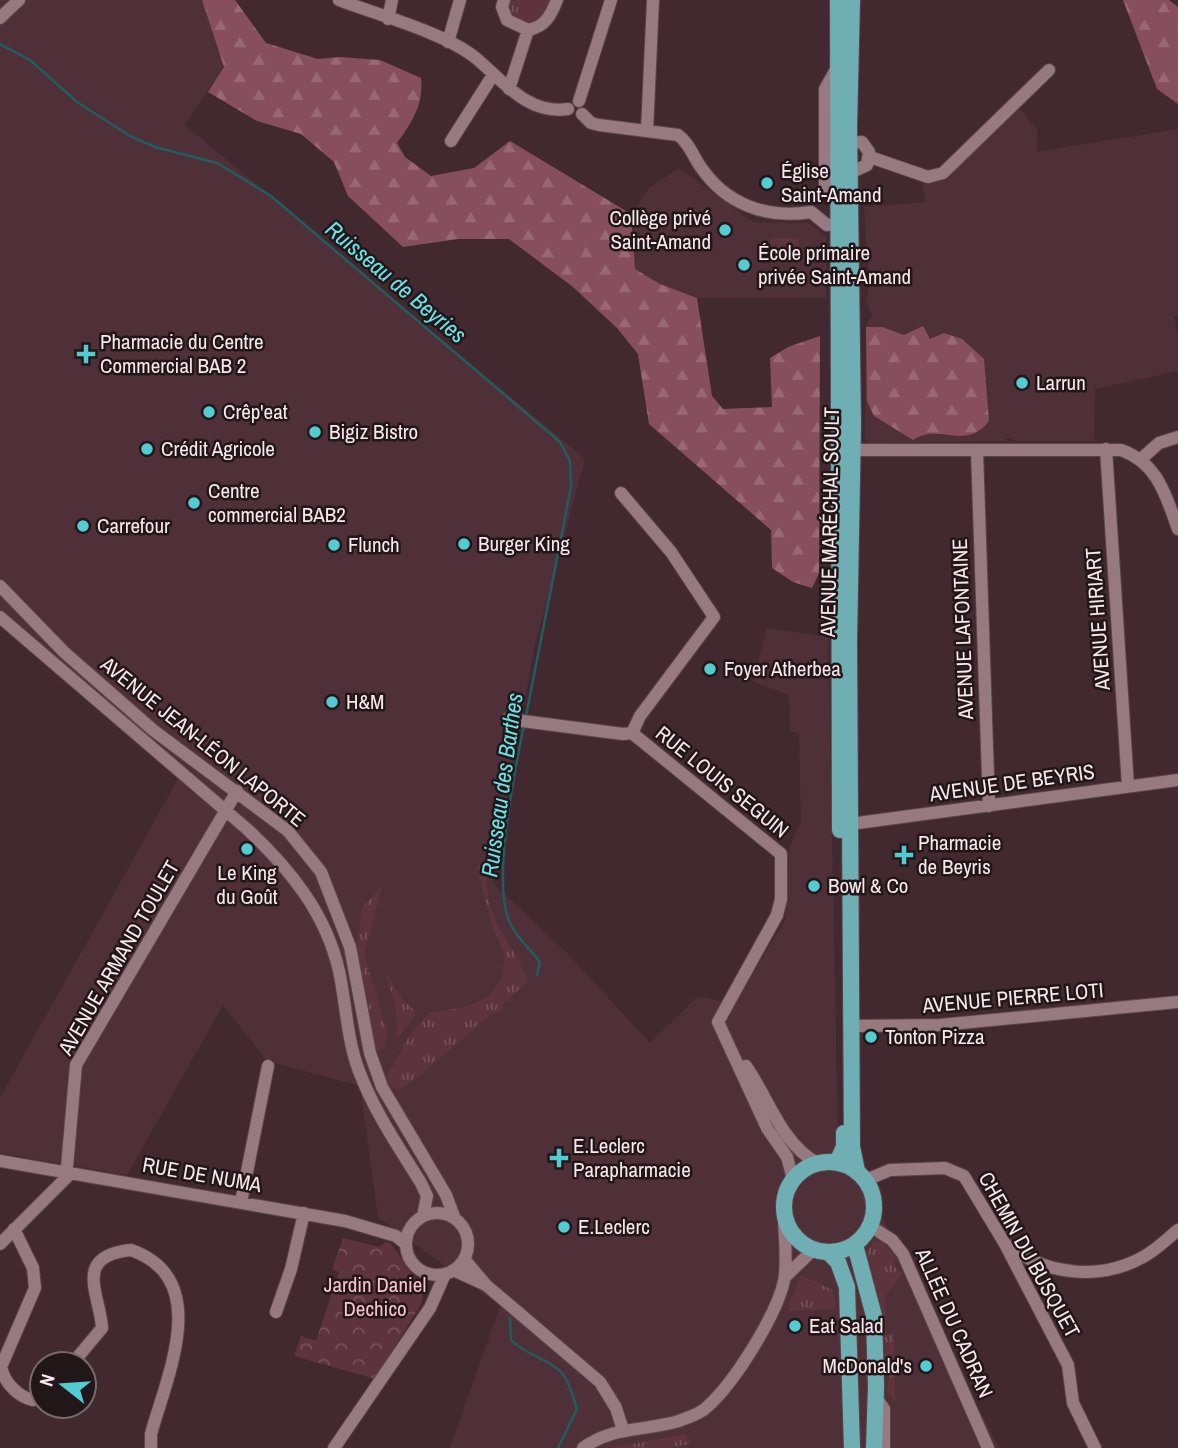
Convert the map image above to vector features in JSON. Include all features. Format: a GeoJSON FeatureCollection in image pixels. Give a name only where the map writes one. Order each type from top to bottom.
{"type":"FeatureCollection","features":[{"type":"Feature","properties":{"kind":"main road"},"geometry":{"type":"LineString","coordinates":[[838,0],[838,66],[843,143]]}},
{"type":"Feature","properties":{"kind":"main road"},"geometry":{"type":"LineString","coordinates":[[831,1159],[845,824],[845,224],[837,183],[843,143],[852,0]]}},
{"type":"Feature","properties":{"kind":"main road","name":"AVENUE MARÉCHAL SOULT"},"geometry":{"type":"LineString","coordinates":[[845,224],[851,450],[845,824],[852,1147],[861,1176]]}},
{"type":"Feature","properties":{"kind":"main road"},"geometry":{"type":"LineString","coordinates":[[821,1252],[855,1245],[870,1226],[874,1202],[861,1176],[831,1159]]}},
{"type":"Feature","properties":{"kind":"main road"},"geometry":{"type":"LineString","coordinates":[[831,1159],[802,1170],[793,1179],[783,1202],[784,1217],[797,1240],[838,1262],[847,1287],[852,1448]]}},
{"type":"Feature","properties":{"kind":"main road"},"geometry":{"type":"LineString","coordinates":[[855,1245],[874,1316],[874,1448]]}},
{"type":"Feature","properties":{"kind":"street"},"geometry":{"type":"LineString","coordinates":[[0,18],[19,0]]}},
{"type":"Feature","properties":{"kind":"street"},"geometry":{"type":"LineString","coordinates":[[339,0],[448,42],[477,59],[509,89],[540,106],[568,110],[572,101],[581,108],[591,123],[674,133],[688,146],[709,177],[744,205],[765,212],[811,212],[820,222],[845,224]]}},
{"type":"Feature","properties":{"kind":"street"},"geometry":{"type":"LineString","coordinates":[[388,19],[392,0]]}},
{"type":"Feature","properties":{"kind":"street"},"geometry":{"type":"LineString","coordinates":[[448,42],[460,0]]}},
{"type":"Feature","properties":{"kind":"street"},"geometry":{"type":"LineString","coordinates":[[504,0],[502,7],[507,20],[528,30],[535,29],[551,16],[557,0]]}},
{"type":"Feature","properties":{"kind":"street"},"geometry":{"type":"LineString","coordinates":[[581,108],[611,0]]}},
{"type":"Feature","properties":{"kind":"street"},"geometry":{"type":"LineString","coordinates":[[647,131],[653,0]]}},
{"type":"Feature","properties":{"kind":"street"},"geometry":{"type":"LineString","coordinates":[[509,89],[528,30]]}},
{"type":"Feature","properties":{"kind":"street"},"geometry":{"type":"LineString","coordinates":[[837,183],[825,89],[838,66]]}},
{"type":"Feature","properties":{"kind":"street"},"geometry":{"type":"LineString","coordinates":[[870,157],[928,177],[943,173],[1049,70]]}},
{"type":"Feature","properties":{"kind":"street"},"geometry":{"type":"LineString","coordinates":[[451,141],[493,75]]}},
{"type":"Feature","properties":{"kind":"street"},"geometry":{"type":"LineString","coordinates":[[811,212],[837,183],[863,169],[870,157],[868,148],[862,142],[843,143]]}},
{"type":"Feature","properties":{"kind":"street"},"geometry":{"type":"LineString","coordinates":[[1141,459],[1159,443],[1178,437]]}},
{"type":"Feature","properties":{"kind":"street","name":"AVENUE HIRIART"},"geometry":{"type":"LineString","coordinates":[[1107,449],[1128,786]]}},
{"type":"Feature","properties":{"kind":"street"},"geometry":{"type":"LineString","coordinates":[[851,450],[1121,450],[1141,459],[1161,483],[1178,530]]}},
{"type":"Feature","properties":{"kind":"street","name":"AVENUE LAFONTAINE"},"geometry":{"type":"LineString","coordinates":[[977,451],[989,806]]}},
{"type":"Feature","properties":{"kind":"street"},"geometry":{"type":"LineString","coordinates":[[621,493],[671,552],[714,617],[639,716],[632,733]]}},
{"type":"Feature","properties":{"kind":"street","name":"AVENUE JEAN-LÉON LAPORTE"},"geometry":{"type":"LineString","coordinates":[[0,586],[64,652],[124,705],[182,753],[288,831],[326,880],[351,947],[370,1053],[382,1087],[446,1195],[455,1219]]}},
{"type":"Feature","properties":{"kind":"street"},"geometry":{"type":"LineString","coordinates":[[0,609],[12,597]]}},
{"type":"Feature","properties":{"kind":"street","name":"AVENUE JEAN-LÉON LAPORTE"},"geometry":{"type":"LineString","coordinates":[[0,617],[226,811],[284,866],[313,905],[328,936],[338,967],[357,1067],[376,1111],[427,1195],[423,1216]]}},
{"type":"Feature","properties":{"kind":"street","name":"RUE LOUIS SEGUIN"},"geometry":{"type":"LineString","coordinates":[[513,720],[632,733],[781,854],[781,899],[777,915],[719,1017],[721,1032]]}},
{"type":"Feature","properties":{"kind":"street","name":"AVENUE DE BEYRIS"},"geometry":{"type":"LineString","coordinates":[[845,824],[1178,780]]}},
{"type":"Feature","properties":{"kind":"street","name":"AVENUE ARMAND TOULET"},"geometry":{"type":"LineString","coordinates":[[68,1173],[76,1065],[237,791]]}},
{"type":"Feature","properties":{"kind":"street","name":"AVENUE PIERRE LOTI"},"geometry":{"type":"LineString","coordinates":[[851,1027],[940,1025],[1178,1002]]}},
{"type":"Feature","properties":{"kind":"street"},"geometry":{"type":"LineString","coordinates":[[721,1032],[754,1099],[780,1136],[803,1156],[831,1159]]}},
{"type":"Feature","properties":{"kind":"street"},"geometry":{"type":"LineString","coordinates":[[721,1032],[754,1078],[780,1136],[793,1179]]}},
{"type":"Feature","properties":{"kind":"street"},"geometry":{"type":"LineString","coordinates":[[242,1202],[268,1066]]}},
{"type":"Feature","properties":{"kind":"street"},"geometry":{"type":"LineString","coordinates":[[754,1078],[754,1099]]}},
{"type":"Feature","properties":{"kind":"street","name":"RUE DE NUMA"},"geometry":{"type":"LineString","coordinates":[[0,1161],[304,1213],[403,1237]]}},
{"type":"Feature","properties":{"kind":"street","name":"CHEMIN DU BUSQUET"},"geometry":{"type":"LineString","coordinates":[[861,1176],[890,1170],[945,1168],[956,1170],[964,1176],[1005,1244],[1068,1366],[1073,1403],[1095,1448]]}},
{"type":"Feature","properties":{"kind":"street"},"geometry":{"type":"LineString","coordinates":[[0,1244],[68,1173]]}},
{"type":"Feature","properties":{"kind":"street"},"geometry":{"type":"LineString","coordinates":[[276,1312],[291,1269],[304,1213]]}},
{"type":"Feature","properties":{"kind":"street"},"geometry":{"type":"LineString","coordinates":[[334,1448],[433,1301],[449,1272],[464,1259],[468,1242],[466,1233],[455,1219],[440,1213],[423,1216],[403,1237],[414,1265],[430,1274],[449,1272],[486,1285]]}},
{"type":"Feature","properties":{"kind":"street"},"geometry":{"type":"LineString","coordinates":[[583,1448],[603,1436],[623,1430],[673,1423],[705,1409],[721,1392],[773,1315],[785,1277],[784,1217]]}},
{"type":"Feature","properties":{"kind":"street","name":"ALLÉE DU CADRAN"},"geometry":{"type":"LineString","coordinates":[[870,1226],[892,1240],[903,1254],[988,1448]]}},
{"type":"Feature","properties":{"kind":"street"},"geometry":{"type":"LineString","coordinates":[[14,1229],[33,1268],[35,1288],[1,1367],[3,1375],[21,1397],[28,1399]]}},
{"type":"Feature","properties":{"kind":"street"},"geometry":{"type":"LineString","coordinates":[[1005,1244],[1023,1258],[1048,1268],[1098,1271],[1144,1257],[1178,1230]]}},
{"type":"Feature","properties":{"kind":"street"},"geometry":{"type":"LineString","coordinates":[[84,1350],[102,1328],[92,1282],[100,1264],[109,1255],[131,1250],[162,1267],[177,1299],[181,1322],[149,1447]]}},
{"type":"Feature","properties":{"kind":"street"},"geometry":{"type":"LineString","coordinates":[[785,1277],[821,1252]]}},
{"type":"Feature","properties":{"kind":"street"},"geometry":{"type":"LineString","coordinates":[[464,1259],[486,1285],[600,1382],[616,1408],[623,1430]]}},
{"type":"Feature","properties":{"kind":"street"},"geometry":{"type":"LineString","coordinates":[[430,1274],[433,1301]]}},
{"type":"Feature","properties":{"kind":"street"},"geometry":{"type":"LineString","coordinates":[[875,1396],[884,1409],[884,1448]]}},
{"type":"Feature","properties":{"kind":"shaded area"},"geometry":{"type":"Polygon","coordinates":[[[0,0],[202,0],[224,67],[185,125],[585,459],[535,644],[507,795],[494,884],[565,951],[650,1043],[697,997],[735,1003],[785,921],[790,847],[801,821],[799,733],[790,732],[789,695],[753,682],[767,628],[828,637],[838,1138],[853,1160],[999,1448],[450,1448],[500,1306],[378,1217],[360,1086],[267,1061],[223,1005],[127,1175],[0,1153],[0,1098],[178,779],[0,625],[0,0]]]}},
{"type":"Feature","properties":{"kind":"shaded area"},"geometry":{"type":"Polygon","coordinates":[[[1018,107],[1037,129],[1037,152],[1178,129],[1178,314],[1174,316],[1178,335],[1178,371],[1095,389],[1094,441],[1018,441],[1007,438],[1005,441],[870,443],[865,439],[866,325],[872,316],[866,300],[869,286],[864,207],[926,202],[922,184],[1018,107]]]}},
{"type":"Feature","properties":{"kind":"shaded area","name":"Collège privé Saint-Amand"},"geometry":{"type":"Polygon","coordinates":[[[679,168],[753,222],[808,223],[826,236],[826,298],[697,298],[660,284],[635,269],[631,214],[649,188],[679,168]]]}},
{"type":"Feature","properties":{"kind":"green space"},"geometry":{"type":"Polygon","coordinates":[[[202,0],[235,0],[266,43],[318,59],[340,57],[380,60],[421,78],[419,104],[397,143],[405,157],[431,176],[474,168],[510,141],[631,214],[635,269],[660,284],[697,298],[712,396],[723,409],[772,407],[770,358],[788,347],[820,336],[819,573],[812,588],[793,582],[772,568],[771,530],[649,424],[638,354],[617,328],[573,287],[509,239],[458,239],[403,247],[348,196],[334,162],[301,134],[257,121],[208,92],[224,67],[202,0]]]}},
{"type":"Feature","properties":{"kind":"green space"},"geometry":{"type":"Polygon","coordinates":[[[505,0],[556,0],[534,26],[510,19],[505,0]]]}},
{"type":"Feature","properties":{"kind":"green space"},"geometry":{"type":"Polygon","coordinates":[[[1123,0],[1169,0],[1178,7],[1178,104],[1157,89],[1123,0]]]}},
{"type":"Feature","properties":{"kind":"green space"},"geometry":{"type":"Polygon","coordinates":[[[770,238],[798,238],[799,257],[770,257],[770,238]]]}},
{"type":"Feature","properties":{"kind":"green space"},"geometry":{"type":"Polygon","coordinates":[[[923,326],[930,339],[944,333],[962,339],[984,359],[989,421],[971,435],[933,434],[913,440],[874,416],[867,401],[866,327],[882,327],[904,335],[923,326]]]}},
{"type":"Feature","properties":{"kind":"green space"},"geometry":{"type":"Polygon","coordinates":[[[491,852],[487,873],[491,906],[496,921],[528,981],[510,998],[510,1004],[507,1000],[501,1006],[504,1010],[490,1015],[417,1078],[398,1090],[389,1084],[387,1076],[408,1038],[429,1013],[469,1006],[489,996],[501,980],[505,955],[492,925],[477,867],[491,852]]]}},
{"type":"Feature","properties":{"kind":"green space"},"geometry":{"type":"Polygon","coordinates":[[[382,886],[364,954],[387,1032],[384,1048],[377,1052],[357,948],[362,908],[382,886]]]}},
{"type":"Feature","properties":{"kind":"green space"},"geometry":{"type":"Polygon","coordinates":[[[386,973],[402,999],[415,1011],[415,1015],[397,1039],[396,1009],[386,973]]]}},
{"type":"Feature","properties":{"kind":"green space","name":"Jardin Daniel Dechico"},"geometry":{"type":"Polygon","coordinates":[[[343,1238],[379,1247],[386,1242],[391,1244],[424,1291],[421,1304],[375,1379],[294,1356],[301,1336],[316,1341],[339,1272],[332,1269],[343,1238]]]}},
{"type":"Feature","properties":{"kind":"green space"},"geometry":{"type":"Polygon","coordinates":[[[874,1241],[883,1242],[898,1260],[893,1262],[898,1272],[904,1271],[885,1296],[886,1335],[894,1334],[895,1401],[887,1391],[890,1371],[885,1363],[884,1328],[878,1327],[866,1253],[874,1241]]]}},
{"type":"Feature","properties":{"kind":"green space"},"geometry":{"type":"Polygon","coordinates":[[[801,1275],[833,1290],[836,1309],[790,1311],[789,1305],[801,1275]]]}},
{"type":"Feature","properties":{"kind":"green space"},"geometry":{"type":"Polygon","coordinates":[[[685,1434],[692,1444],[667,1448],[610,1448],[685,1434]]]}},
{"type":"Feature","properties":{"kind":"waterway","name":"Ruisseau de Beyries"},"geometry":{"type":"LineString","coordinates":[[0,44],[30,60],[77,102],[130,136],[155,147],[217,163],[271,196],[560,442],[570,461],[571,487],[526,716]]}},
{"type":"Feature","properties":{"kind":"waterway","name":"Ruisseau des Barthes"},"geometry":{"type":"LineString","coordinates":[[524,725],[506,826],[503,881],[510,923],[540,962],[537,975]]}},
{"type":"Feature","properties":{"kind":"waterway","name":"Ruisseau des Barthes"},"geometry":{"type":"LineString","coordinates":[[510,1318],[511,1340],[523,1350],[557,1368],[571,1390],[577,1409],[558,1448]]}},
{"type":"Feature","properties":{"kind":"place","name":"Église Saint-Amand"},"geometry":{"type":"Point","coordinates":[767,183]}},
{"type":"Feature","properties":{"kind":"place","name":"Collège privé Saint-Amand"},"geometry":{"type":"Point","coordinates":[725,230]}},
{"type":"Feature","properties":{"kind":"place","name":"École primaire privée Saint-Amand"},"geometry":{"type":"Point","coordinates":[744,265]}},
{"type":"Feature","properties":{"kind":"place","name":"Pharmacie du Centre Commercial BAB 2"},"geometry":{"type":"Point","coordinates":[86,354]}},
{"type":"Feature","properties":{"kind":"place","name":"Larrun"},"geometry":{"type":"Point","coordinates":[1022,383]}},
{"type":"Feature","properties":{"kind":"place","name":"Crêp'eat"},"geometry":{"type":"Point","coordinates":[209,412]}},
{"type":"Feature","properties":{"kind":"place","name":"Bigiz Bistro"},"geometry":{"type":"Point","coordinates":[315,432]}},
{"type":"Feature","properties":{"kind":"place","name":"Crédit Agricole"},"geometry":{"type":"Point","coordinates":[147,449]}},
{"type":"Feature","properties":{"kind":"place","name":"Centre commercial BAB2"},"geometry":{"type":"Point","coordinates":[194,503]}},
{"type":"Feature","properties":{"kind":"place","name":"Carrefour"},"geometry":{"type":"Point","coordinates":[83,526]}},
{"type":"Feature","properties":{"kind":"place","name":"Burger King"},"geometry":{"type":"Point","coordinates":[464,544]}},
{"type":"Feature","properties":{"kind":"place","name":"Flunch"},"geometry":{"type":"Point","coordinates":[334,545]}},
{"type":"Feature","properties":{"kind":"place","name":"Foyer Atherbea"},"geometry":{"type":"Point","coordinates":[710,669]}},
{"type":"Feature","properties":{"kind":"place","name":"H&M"},"geometry":{"type":"Point","coordinates":[332,702]}},
{"type":"Feature","properties":{"kind":"place","name":"Le King du Goût"},"geometry":{"type":"Point","coordinates":[247,849]}},
{"type":"Feature","properties":{"kind":"place","name":"Pharmacie de Beyris"},"geometry":{"type":"Point","coordinates":[904,855]}},
{"type":"Feature","properties":{"kind":"place","name":"Bowl & Co"},"geometry":{"type":"Point","coordinates":[814,886]}},
{"type":"Feature","properties":{"kind":"place","name":"Tonton Pizza"},"geometry":{"type":"Point","coordinates":[871,1037]}},
{"type":"Feature","properties":{"kind":"place","name":"E.Leclerc Parapharmacie"},"geometry":{"type":"Point","coordinates":[559,1158]}},
{"type":"Feature","properties":{"kind":"place","name":"E.Leclerc"},"geometry":{"type":"Point","coordinates":[564,1227]}},
{"type":"Feature","properties":{"kind":"place","name":"Eat Salad"},"geometry":{"type":"Point","coordinates":[795,1326]}},
{"type":"Feature","properties":{"kind":"place","name":"McDonald's"},"geometry":{"type":"Point","coordinates":[926,1366]}}]}
